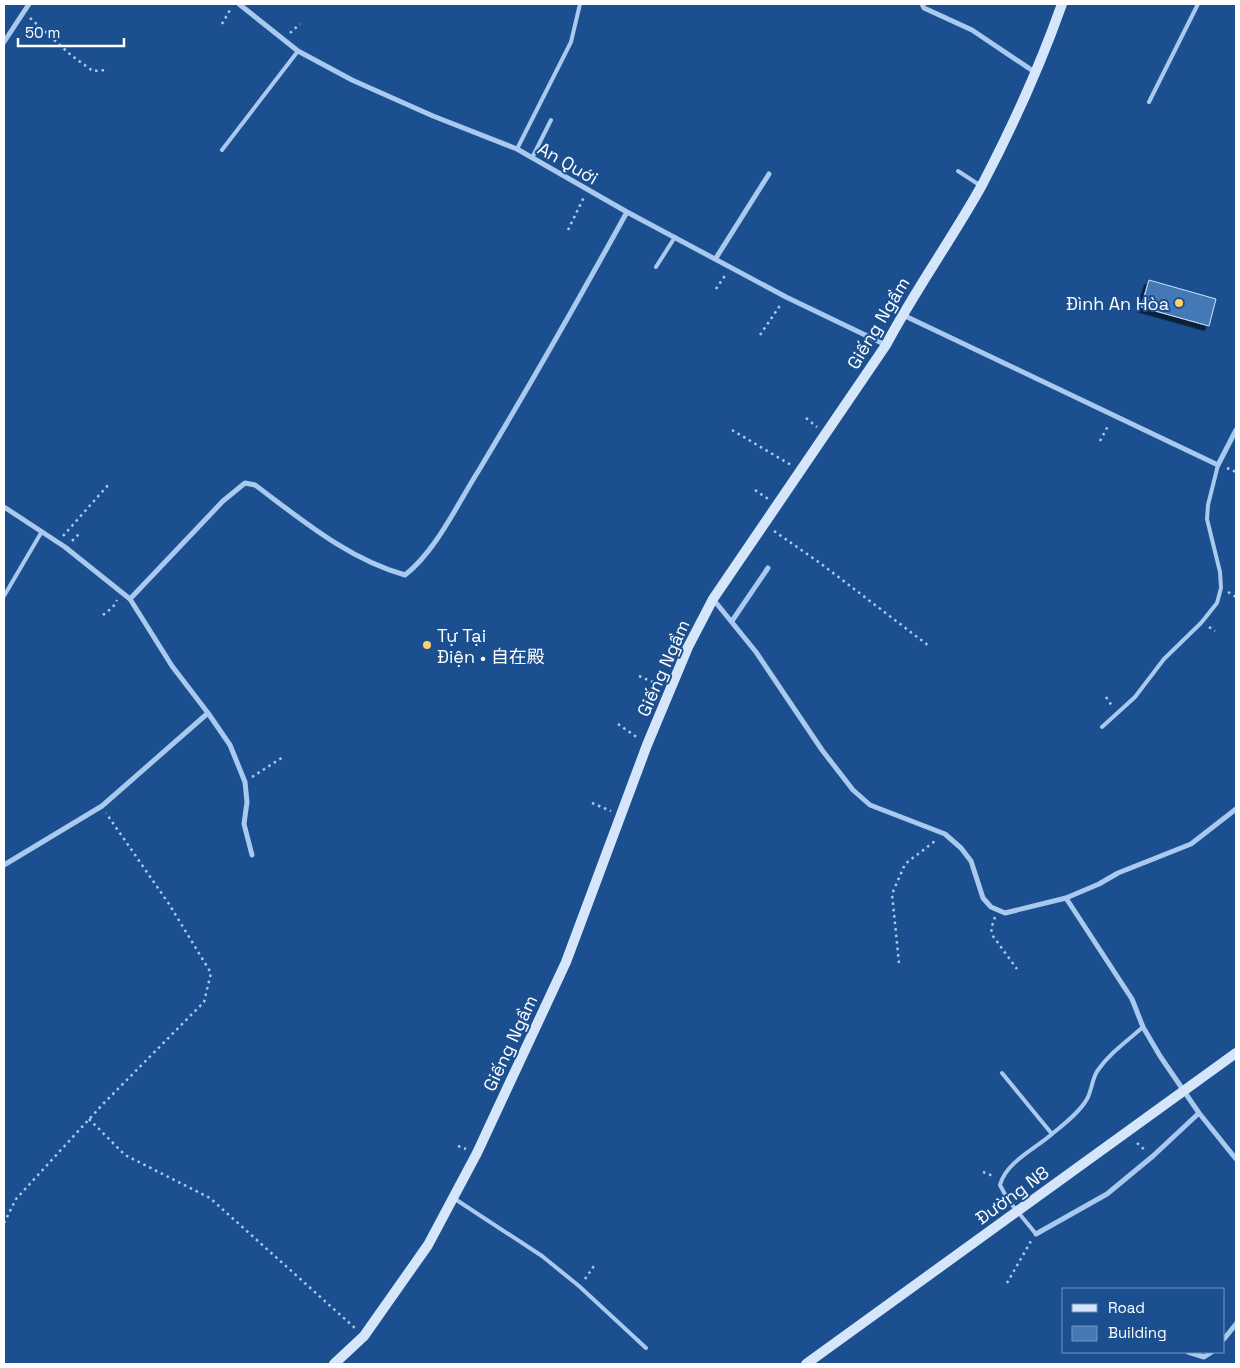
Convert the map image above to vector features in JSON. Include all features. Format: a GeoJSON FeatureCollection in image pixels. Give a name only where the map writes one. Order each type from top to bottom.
{"type":"FeatureCollection","features":[{"type":"Feature","properties":{"kind":"street"},"geometry":{"type":"LineString","coordinates":[[4,42],[29,4]]}},
{"type":"Feature","properties":{"kind":"street","name":"An Quới"},"geometry":{"type":"LineString","coordinates":[[239,4],[298,51],[352,80],[424,112],[517,149],[627,212],[786,296],[886,345]]}},
{"type":"Feature","properties":{"kind":"street"},"geometry":{"type":"LineString","coordinates":[[247,9],[251,4]]}},
{"type":"Feature","properties":{"kind":"street"},"geometry":{"type":"LineString","coordinates":[[922,4],[924,8],[972,30],[1037,73]]}},
{"type":"Feature","properties":{"kind":"street","name":"Giếng Ngầm"},"geometry":{"type":"LineString","coordinates":[[334,1364],[364,1336],[428,1245],[477,1153],[566,962],[647,745],[688,647],[713,599],[886,345],[902,315],[981,186],[1037,73],[1062,4]]}},
{"type":"Feature","properties":{"kind":"street"},"geometry":{"type":"LineString","coordinates":[[716,258],[768,174]]}},
{"type":"Feature","properties":{"kind":"street"},"geometry":{"type":"LineString","coordinates":[[130,599],[223,501],[245,483],[255,485],[326,538],[383,569],[405,575],[420,564],[533,379],[627,212]]}},
{"type":"Feature","properties":{"kind":"street"},"geometry":{"type":"LineString","coordinates":[[902,315],[1218,465],[1236,430]]}},
{"type":"Feature","properties":{"kind":"street"},"geometry":{"type":"LineString","coordinates":[[4,507],[57,542],[130,599],[186,686],[230,745],[245,782],[247,802],[244,824],[252,855]]}},
{"type":"Feature","properties":{"kind":"street"},"geometry":{"type":"LineString","coordinates":[[732,621],[768,568]]}},
{"type":"Feature","properties":{"kind":"street"},"geometry":{"type":"LineString","coordinates":[[713,599],[732,621],[853,790],[870,805],[945,834],[961,848],[971,861],[983,898],[996,911],[1005,913],[1066,898],[1099,884],[1118,873],[1191,844],[1236,809]]}},
{"type":"Feature","properties":{"kind":"street"},"geometry":{"type":"LineString","coordinates":[[4,864],[102,806],[208,713]]}},
{"type":"Feature","properties":{"kind":"street"},"geometry":{"type":"LineString","coordinates":[[1066,898],[1132,999],[1143,1027],[1184,1091],[1236,1159]]}},
{"type":"Feature","properties":{"kind":"street","name":"Đường N8"},"geometry":{"type":"LineString","coordinates":[[806,1364],[1236,1053]]}},
{"type":"Feature","properties":{"kind":"street"},"geometry":{"type":"LineString","coordinates":[[1036,1234],[1079,1211],[1114,1189],[1199,1113]]}},
{"type":"Feature","properties":{"kind":"street"},"geometry":{"type":"LineString","coordinates":[[1225,1338],[1236,1324]]}},
{"type":"Feature","properties":{"kind":"street"},"geometry":{"type":"LineString","coordinates":[[1190,1353],[1198,1357],[1204,1357],[1210,1353]]}},
{"type":"Feature","properties":{"kind":"lane"},"geometry":{"type":"LineString","coordinates":[[517,149],[571,42],[580,4]]}},
{"type":"Feature","properties":{"kind":"lane"},"geometry":{"type":"LineString","coordinates":[[1149,102],[1198,4]]}},
{"type":"Feature","properties":{"kind":"lane"},"geometry":{"type":"LineString","coordinates":[[222,150],[298,51]]}},
{"type":"Feature","properties":{"kind":"lane"},"geometry":{"type":"LineString","coordinates":[[532,158],[551,120]]}},
{"type":"Feature","properties":{"kind":"lane"},"geometry":{"type":"LineString","coordinates":[[958,171],[981,186]]}},
{"type":"Feature","properties":{"kind":"lane"},"geometry":{"type":"LineString","coordinates":[[656,267],[675,237]]}},
{"type":"Feature","properties":{"kind":"lane"},"geometry":{"type":"LineString","coordinates":[[1102,727],[1135,697],[1164,659],[1201,623],[1217,603],[1221,588],[1220,572],[1207,519],[1208,505],[1218,465]]}},
{"type":"Feature","properties":{"kind":"lane"},"geometry":{"type":"LineString","coordinates":[[4,596],[41,533]]}},
{"type":"Feature","properties":{"kind":"lane"},"geometry":{"type":"LineString","coordinates":[[1036,1234],[1000,1185],[1002,1177],[1012,1166],[1052,1134],[1087,1098],[1096,1072],[1108,1057],[1143,1027]]}},
{"type":"Feature","properties":{"kind":"lane"},"geometry":{"type":"LineString","coordinates":[[1002,1072],[1052,1134]]}},
{"type":"Feature","properties":{"kind":"lane"},"geometry":{"type":"LineString","coordinates":[[453,1197],[542,1256],[580,1286],[646,1348]]}},
{"type":"Feature","properties":{"kind":"path"},"geometry":{"type":"LineString","coordinates":[[222,24],[233,4]]}},
{"type":"Feature","properties":{"kind":"path"},"geometry":{"type":"LineString","coordinates":[[23,12],[72,56],[93,71],[106,70]]}},
{"type":"Feature","properties":{"kind":"path"},"geometry":{"type":"LineString","coordinates":[[284,40],[300,24]]}},
{"type":"Feature","properties":{"kind":"path"},"geometry":{"type":"LineString","coordinates":[[568,230],[588,190]]}},
{"type":"Feature","properties":{"kind":"path"},"geometry":{"type":"LineString","coordinates":[[716,289],[731,266]]}},
{"type":"Feature","properties":{"kind":"path"},"geometry":{"type":"LineString","coordinates":[[760,335],[786,296]]}},
{"type":"Feature","properties":{"kind":"path"},"geometry":{"type":"LineString","coordinates":[[1100,441],[1113,416]]}},
{"type":"Feature","properties":{"kind":"path"},"geometry":{"type":"LineString","coordinates":[[732,430],[801,471]]}},
{"type":"Feature","properties":{"kind":"path"},"geometry":{"type":"LineString","coordinates":[[57,542],[109,484]]}},
{"type":"Feature","properties":{"kind":"path"},"geometry":{"type":"LineString","coordinates":[[764,525],[820,563],[929,646]]}},
{"type":"Feature","properties":{"kind":"path"},"geometry":{"type":"LineString","coordinates":[[103,615],[113,608],[118,595],[122,591]]}},
{"type":"Feature","properties":{"kind":"path"},"geometry":{"type":"LineString","coordinates":[[639,676],[670,690]]}},
{"type":"Feature","properties":{"kind":"path"},"geometry":{"type":"LineString","coordinates":[[618,724],[647,745]]}},
{"type":"Feature","properties":{"kind":"path"},"geometry":{"type":"LineString","coordinates":[[245,782],[283,757]]}},
{"type":"Feature","properties":{"kind":"path"},"geometry":{"type":"LineString","coordinates":[[592,804],[622,815]]}},
{"type":"Feature","properties":{"kind":"path"},"geometry":{"type":"LineString","coordinates":[[4,1223],[16,1199],[89,1119],[204,1002],[211,973],[169,904],[102,806]]}},
{"type":"Feature","properties":{"kind":"path"},"geometry":{"type":"LineString","coordinates":[[899,963],[892,894],[898,877],[906,864],[945,834]]}},
{"type":"Feature","properties":{"kind":"path"},"geometry":{"type":"LineString","coordinates":[[996,911],[991,929],[993,936],[1017,969]]}},
{"type":"Feature","properties":{"kind":"path"},"geometry":{"type":"LineString","coordinates":[[89,1119],[125,1154],[210,1198],[364,1336]]}},
{"type":"Feature","properties":{"kind":"path"},"geometry":{"type":"LineString","coordinates":[[983,1172],[990,1176],[1002,1177]]}},
{"type":"Feature","properties":{"kind":"path"},"geometry":{"type":"LineString","coordinates":[[1007,1283],[1036,1234]]}},
{"type":"Feature","properties":{"kind":"path"},"geometry":{"type":"LineString","coordinates":[[580,1286],[596,1263]]}},
{"type":"Feature","properties":{"kind":"building","name":"Đình An Hòa"},"geometry":{"type":"Polygon","coordinates":[[[1149,280],[1216,299],[1209,326],[1141,307],[1149,280]]]}},
{"type":"Feature","properties":{"kind":"place","name":"Đình An Hòa"},"geometry":{"type":"Point","coordinates":[1179,303]}},
{"type":"Feature","properties":{"kind":"place","name":"Tự Tại Điện • 自在殿"},"geometry":{"type":"Point","coordinates":[427,645]}}]}
